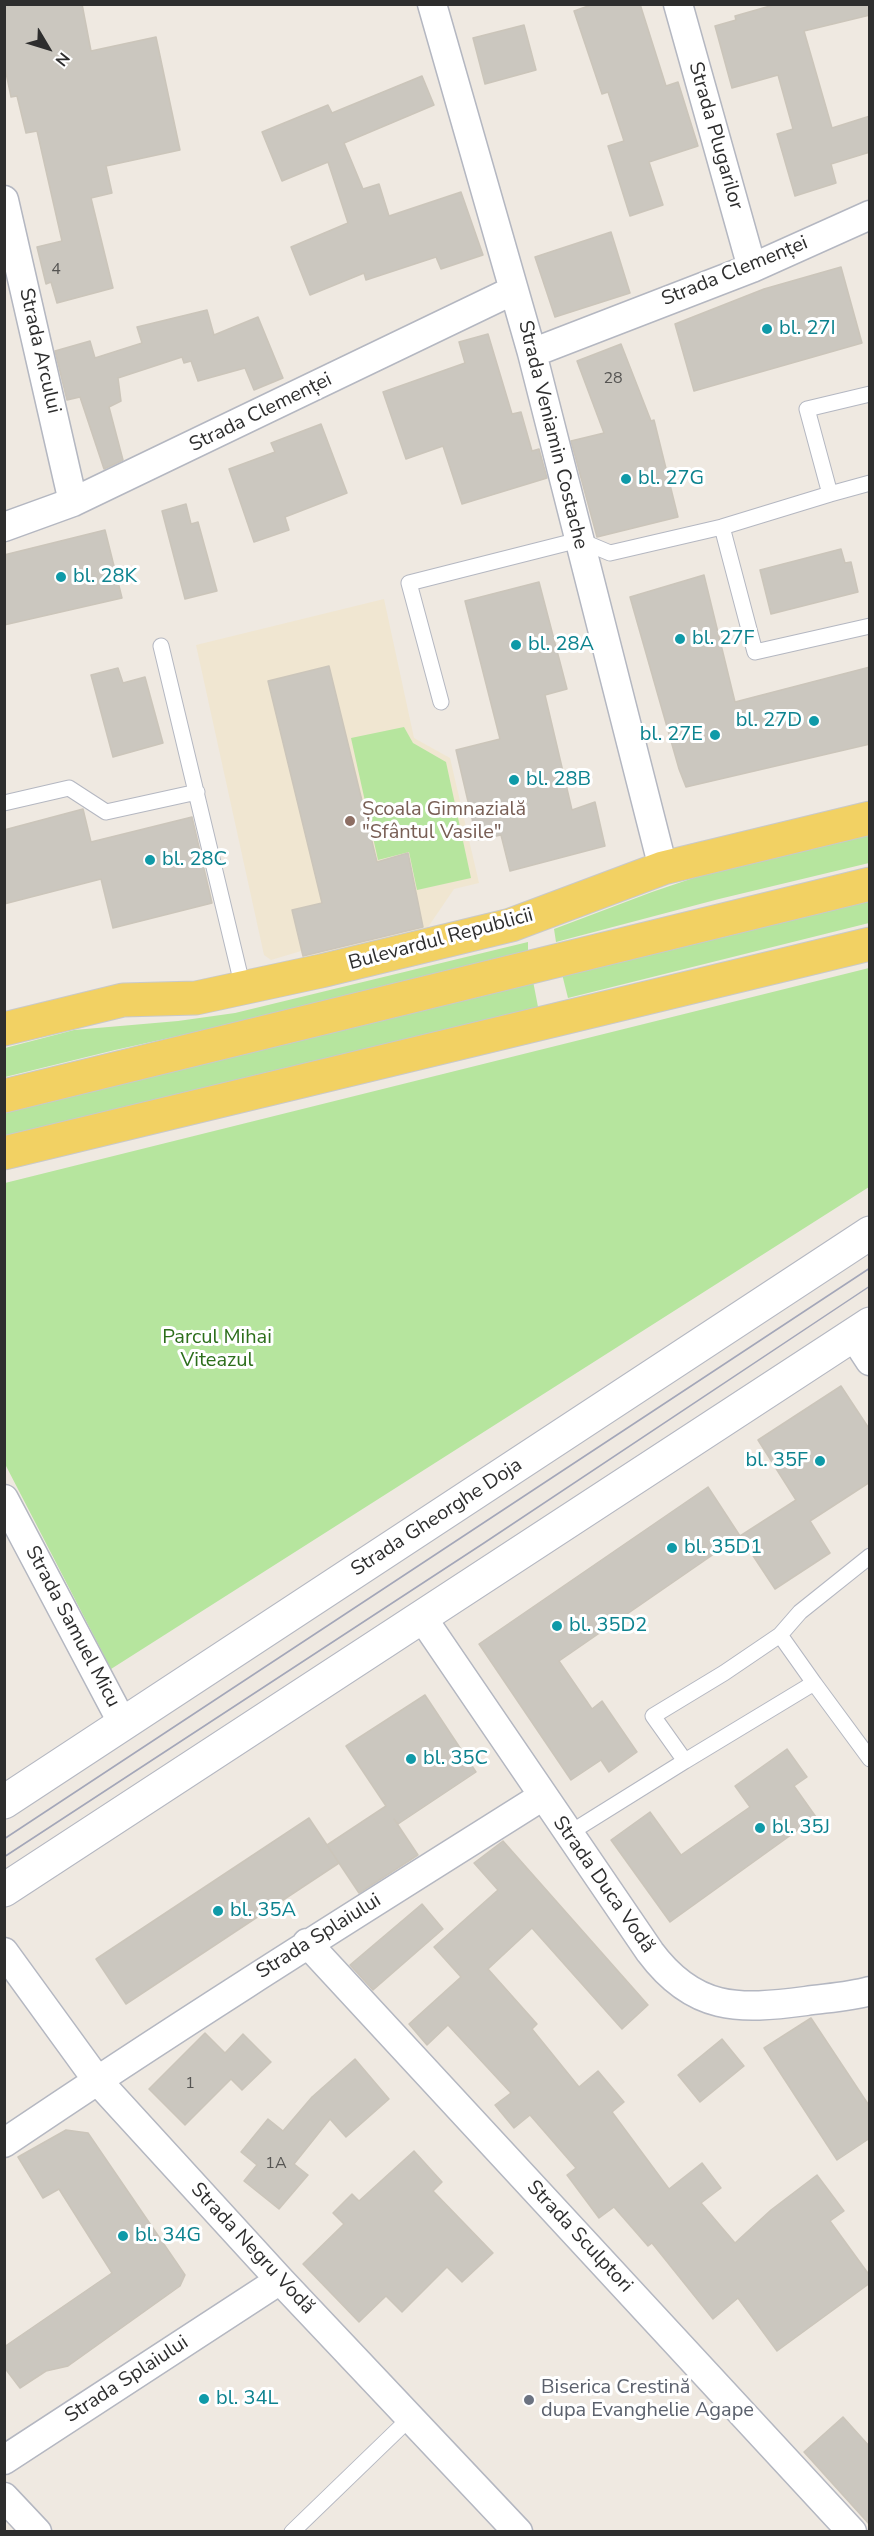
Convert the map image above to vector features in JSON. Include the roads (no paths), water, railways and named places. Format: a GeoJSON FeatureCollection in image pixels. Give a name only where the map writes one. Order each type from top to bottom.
{"type":"FeatureCollection","features":[{"type":"Feature","properties":{"kind":"main road","name":"Bulevardul Republicii"},"geometry":{"type":"LineString","coordinates":[[4,1029],[123,1000],[196,998],[511,925],[663,868],[870,818]]}},
{"type":"Feature","properties":{"kind":"main road"},"geometry":{"type":"LineString","coordinates":[[4,1096],[870,884]]}},
{"type":"Feature","properties":{"kind":"main road"},"geometry":{"type":"LineString","coordinates":[[4,1153],[870,944]]}},
{"type":"Feature","properties":{"kind":"main road","name":"Strada Gheorghe Doja"},"geometry":{"type":"LineString","coordinates":[[4,1802],[870,1233]]}},
{"type":"Feature","properties":{"kind":"main road"},"geometry":{"type":"LineString","coordinates":[[4,1890],[421,1616],[864,1340]]}},
{"type":"Feature","properties":{"kind":"street","name":"Strada Veniamin Costache"},"geometry":{"type":"LineString","coordinates":[[432,4],[532,353],[663,868]]}},
{"type":"Feature","properties":{"kind":"street","name":"Strada Plugarilor"},"geometry":{"type":"LineString","coordinates":[[678,4],[752,268]]}},
{"type":"Feature","properties":{"kind":"street","name":"Strada Arcului"},"geometry":{"type":"LineString","coordinates":[[4,200],[73,502]]}},
{"type":"Feature","properties":{"kind":"street","name":"Strada Clemenței"},"geometry":{"type":"LineString","coordinates":[[532,353],[752,268],[870,215]]}},
{"type":"Feature","properties":{"kind":"street","name":"Strada Clemenței"},"geometry":{"type":"LineString","coordinates":[[4,527],[73,502],[514,290]]}},
{"type":"Feature","properties":{"kind":"street","name":"Strada Samuel Micu"},"geometry":{"type":"LineString","coordinates":[[4,1499],[123,1724]]}},
{"type":"Feature","properties":{"kind":"street","name":"Strada Duca Vodă"},"geometry":{"type":"LineString","coordinates":[[421,1616],[568,1834],[662,1968],[677,1983],[693,1993],[717,2002],[740,2006],[772,2005],[868,1994]]}},
{"type":"Feature","properties":{"kind":"street","name":"Strada Splaiului"},"geometry":{"type":"LineString","coordinates":[[4,2143],[308,1943],[543,1796]]}},
{"type":"Feature","properties":{"kind":"street","name":"Strada Sculptori"},"geometry":{"type":"LineString","coordinates":[[308,1943],[852,2532]]}},
{"type":"Feature","properties":{"kind":"street","name":"Strada Negru Vodă"},"geometry":{"type":"LineString","coordinates":[[4,1952],[97,2080],[280,2280],[518,2532]]}},
{"type":"Feature","properties":{"kind":"street","name":"Strada Splaiului"},"geometry":{"type":"LineString","coordinates":[[4,2460],[280,2280]]}},
{"type":"Feature","properties":{"kind":"street"},"geometry":{"type":"LineString","coordinates":[[4,2497],[37,2532]]}},
{"type":"Feature","properties":{"kind":"lane"},"geometry":{"type":"LineString","coordinates":[[830,494],[807,409],[870,394]]}},
{"type":"Feature","properties":{"kind":"lane"},"geometry":{"type":"LineString","coordinates":[[441,702],[409,583],[579,540],[610,553],[722,526],[870,483]]}},
{"type":"Feature","properties":{"kind":"lane"},"geometry":{"type":"LineString","coordinates":[[722,526],[755,652],[870,626]]}},
{"type":"Feature","properties":{"kind":"lane"},"geometry":{"type":"LineString","coordinates":[[161,646],[243,988]]}},
{"type":"Feature","properties":{"kind":"lane"},"geometry":{"type":"LineString","coordinates":[[4,803],[69,788],[106,812],[197,792]]}},
{"type":"Feature","properties":{"kind":"lane"},"geometry":{"type":"LineString","coordinates":[[685,1761],[653,1716],[724,1673],[780,1635],[800,1612],[870,1556]]}},
{"type":"Feature","properties":{"kind":"lane"},"geometry":{"type":"LineString","coordinates":[[780,1635],[870,1759]]}},
{"type":"Feature","properties":{"kind":"lane"},"geometry":{"type":"LineString","coordinates":[[568,1834],[814,1683]]}},
{"type":"Feature","properties":{"kind":"lane"},"geometry":{"type":"LineString","coordinates":[[292,2532],[410,2418]]}},
{"type":"Feature","properties":{"kind":"tram line"},"geometry":{"type":"LineString","coordinates":[[4,1839],[870,1268]]}},
{"type":"Feature","properties":{"kind":"tram line"},"geometry":{"type":"LineString","coordinates":[[4,1857],[484,1543],[870,1286]]}},
{"type":"Feature","properties":{"kind":"place","name":"bl. 27I"},"geometry":{"type":"Point","coordinates":[767,329]}},
{"type":"Feature","properties":{"kind":"place","name":"bl. 27G"},"geometry":{"type":"Point","coordinates":[626,479]}},
{"type":"Feature","properties":{"kind":"place","name":"bl. 28K"},"geometry":{"type":"Point","coordinates":[61,577]}},
{"type":"Feature","properties":{"kind":"place","name":"bl. 27F"},"geometry":{"type":"Point","coordinates":[680,639]}},
{"type":"Feature","properties":{"kind":"place","name":"bl. 28A"},"geometry":{"type":"Point","coordinates":[516,645]}},
{"type":"Feature","properties":{"kind":"place","name":"bl. 27D"},"geometry":{"type":"Point","coordinates":[814,721]}},
{"type":"Feature","properties":{"kind":"place","name":"bl. 27E"},"geometry":{"type":"Point","coordinates":[715,735]}},
{"type":"Feature","properties":{"kind":"place","name":"bl. 28B"},"geometry":{"type":"Point","coordinates":[514,780]}},
{"type":"Feature","properties":{"kind":"place","name":"Școala Gimnazială \"Sfântul Vasile\""},"geometry":{"type":"Point","coordinates":[350,821]}},
{"type":"Feature","properties":{"kind":"place","name":"bl. 28C"},"geometry":{"type":"Point","coordinates":[150,860]}},
{"type":"Feature","properties":{"kind":"place","name":"bl. 35F"},"geometry":{"type":"Point","coordinates":[820,1461]}},
{"type":"Feature","properties":{"kind":"place","name":"bl. 35D1"},"geometry":{"type":"Point","coordinates":[672,1548]}},
{"type":"Feature","properties":{"kind":"place","name":"bl. 35D2"},"geometry":{"type":"Point","coordinates":[557,1626]}},
{"type":"Feature","properties":{"kind":"place","name":"bl. 35C"},"geometry":{"type":"Point","coordinates":[411,1759]}},
{"type":"Feature","properties":{"kind":"place","name":"bl. 35J"},"geometry":{"type":"Point","coordinates":[760,1828]}},
{"type":"Feature","properties":{"kind":"place","name":"bl. 35A"},"geometry":{"type":"Point","coordinates":[218,1911]}},
{"type":"Feature","properties":{"kind":"place","name":"bl. 34G"},"geometry":{"type":"Point","coordinates":[123,2236]}},
{"type":"Feature","properties":{"kind":"place","name":"bl. 34L"},"geometry":{"type":"Point","coordinates":[204,2399]}},
{"type":"Feature","properties":{"kind":"place","name":"Biserica Crestină dupa Evanghelie Agape"},"geometry":{"type":"Point","coordinates":[529,2400]}},
{"type":"Feature","properties":{"kind":"park label","name":"Parcul Mihai Viteazul"},"geometry":{"type":"Point","coordinates":[217,1350]}}]}
